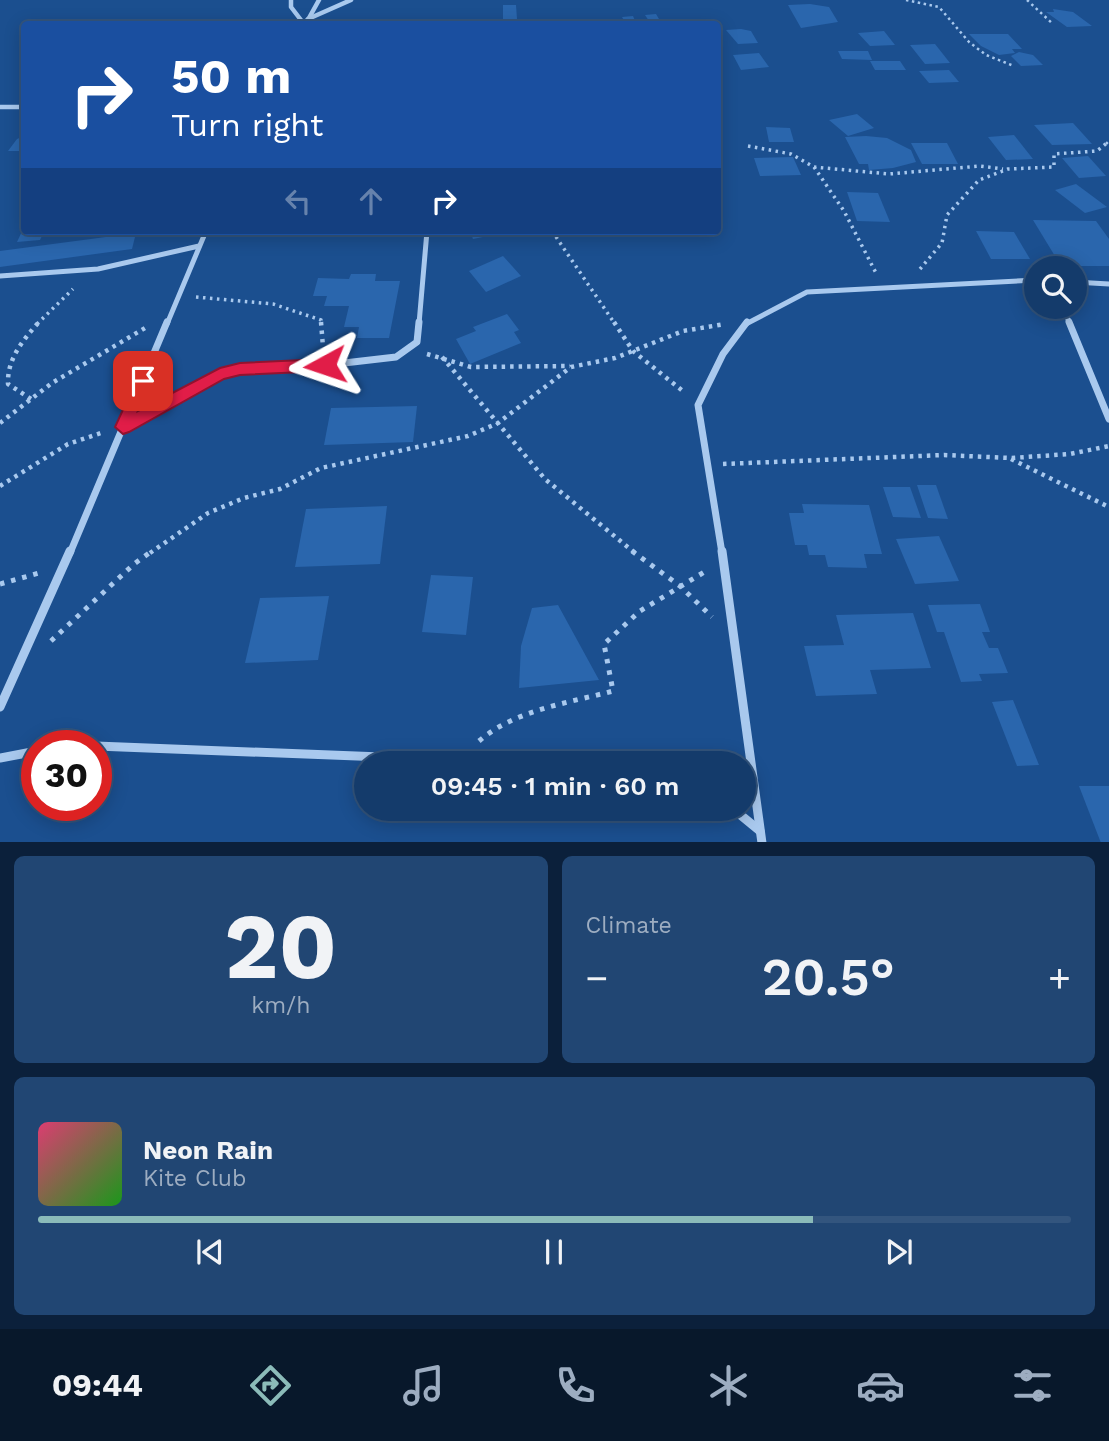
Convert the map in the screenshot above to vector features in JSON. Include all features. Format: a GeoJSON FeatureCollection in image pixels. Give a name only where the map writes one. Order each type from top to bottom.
{"type":"FeatureCollection","features":[{"type":"Feature","properties":{"kind":"street"},"geometry":{"type":"LineString","coordinates":[[291,0],[291,7],[302,21]]}},
{"type":"Feature","properties":{"kind":"street"},"geometry":{"type":"LineString","coordinates":[[308,19],[319,0]]}},
{"type":"Feature","properties":{"kind":"street"},"geometry":{"type":"LineString","coordinates":[[308,19],[351,0]]}},
{"type":"Feature","properties":{"kind":"street"},"geometry":{"type":"LineString","coordinates":[[0,107],[21,107]]}},
{"type":"Feature","properties":{"kind":"street"},"geometry":{"type":"LineString","coordinates":[[0,706],[66,562],[204,235]]}},
{"type":"Feature","properties":{"kind":"street"},"geometry":{"type":"LineString","coordinates":[[123,427],[220,374],[240,369],[301,368],[396,358],[416,342],[427,235]]}},
{"type":"Feature","properties":{"kind":"street"},"geometry":{"type":"LineString","coordinates":[[0,276],[98,269],[198,246]]}},
{"type":"Feature","properties":{"kind":"street"},"geometry":{"type":"LineString","coordinates":[[762,842],[736,641],[698,405],[723,354],[749,320],[807,292],[917,284],[1024,280]]}},
{"type":"Feature","properties":{"kind":"street"},"geometry":{"type":"LineString","coordinates":[[1087,283],[1109,284]]}},
{"type":"Feature","properties":{"kind":"street"},"geometry":{"type":"LineString","coordinates":[[1067,319],[1109,419]]}},
{"type":"Feature","properties":{"kind":"street"},"geometry":{"type":"LineString","coordinates":[[112,747],[354,754]]}},
{"type":"Feature","properties":{"kind":"street"},"geometry":{"type":"LineString","coordinates":[[0,758],[21,754]]}},
{"type":"Feature","properties":{"kind":"street"},"geometry":{"type":"LineString","coordinates":[[748,821],[760,831]]}},
{"type":"Feature","properties":{"kind":"path"},"geometry":{"type":"LineString","coordinates":[[906,0],[939,7],[969,42],[986,55],[1014,66]]}},
{"type":"Feature","properties":{"kind":"path"},"geometry":{"type":"LineString","coordinates":[[1027,0],[1053,24]]}},
{"type":"Feature","properties":{"kind":"path"},"geometry":{"type":"LineString","coordinates":[[748,146],[791,154],[814,167],[888,174],[980,166],[1008,169],[1054,167],[1054,155],[1097,151],[1109,142]]}},
{"type":"Feature","properties":{"kind":"path"},"geometry":{"type":"LineString","coordinates":[[814,167],[844,211],[883,286]]}},
{"type":"Feature","properties":{"kind":"path"},"geometry":{"type":"LineString","coordinates":[[917,284],[921,265],[942,243],[947,215],[954,206],[979,180],[1008,169]]}},
{"type":"Feature","properties":{"kind":"path"},"geometry":{"type":"LineString","coordinates":[[555,235],[633,351],[698,405]]}},
{"type":"Feature","properties":{"kind":"path"},"geometry":{"type":"LineString","coordinates":[[31,399],[7,383],[2,368],[8,351],[27,327],[98,269]]}},
{"type":"Feature","properties":{"kind":"path"},"geometry":{"type":"LineString","coordinates":[[180,295],[273,304],[321,320],[321,347],[335,348]]}},
{"type":"Feature","properties":{"kind":"path"},"geometry":{"type":"LineString","coordinates":[[0,423],[52,383],[173,312]]}},
{"type":"Feature","properties":{"kind":"path"},"geometry":{"type":"LineString","coordinates":[[408,350],[471,366],[571,366],[633,351],[683,331],[749,320]]}},
{"type":"Feature","properties":{"kind":"path"},"geometry":{"type":"LineString","coordinates":[[442,357],[545,479],[611,536],[680,586],[736,641]]}},
{"type":"Feature","properties":{"kind":"path"},"geometry":{"type":"LineString","coordinates":[[47,643],[78,619],[134,564],[208,513],[244,498],[279,489],[321,468],[468,436],[498,423],[571,366]]}},
{"type":"Feature","properties":{"kind":"path"},"geometry":{"type":"LineString","coordinates":[[0,486],[68,444],[123,427]]}},
{"type":"Feature","properties":{"kind":"path"},"geometry":{"type":"LineString","coordinates":[[708,464],[785,464],[944,455],[1011,458],[1070,454],[1109,446]]}},
{"type":"Feature","properties":{"kind":"path"},"geometry":{"type":"LineString","coordinates":[[1011,458],[1109,507]]}},
{"type":"Feature","properties":{"kind":"path"},"geometry":{"type":"LineString","coordinates":[[471,751],[486,732],[508,720],[613,691],[604,644],[628,617],[664,593],[724,560]]}},
{"type":"Feature","properties":{"kind":"path"},"geometry":{"type":"LineString","coordinates":[[0,584],[30,577],[66,562]]}},
{"type":"Feature","properties":{"kind":"building"},"geometry":{"type":"Polygon","coordinates":[[[503,5],[516,5],[517,19],[503,19],[503,5]]]}},
{"type":"Feature","properties":{"kind":"building"},"geometry":{"type":"Polygon","coordinates":[[[788,5],[829,7],[838,22],[801,28],[788,5]]]}},
{"type":"Feature","properties":{"kind":"building"},"geometry":{"type":"Polygon","coordinates":[[[1053,9],[1073,12],[1092,26],[1067,27],[1046,12],[1054,12],[1053,9]]]}},
{"type":"Feature","properties":{"kind":"building"},"geometry":{"type":"Polygon","coordinates":[[[656,14],[660,21],[649,21],[645,15],[656,14]]]}},
{"type":"Feature","properties":{"kind":"building"},"geometry":{"type":"Polygon","coordinates":[[[633,16],[635,21],[624,21],[622,17],[633,16]]]}},
{"type":"Feature","properties":{"kind":"building"},"geometry":{"type":"Polygon","coordinates":[[[726,30],[751,31],[758,43],[738,44],[726,30]]]}},
{"type":"Feature","properties":{"kind":"building"},"geometry":{"type":"Polygon","coordinates":[[[884,31],[895,45],[870,46],[858,33],[884,31]]]}},
{"type":"Feature","properties":{"kind":"building"},"geometry":{"type":"Polygon","coordinates":[[[969,34],[1008,34],[1022,49],[1012,49],[1015,53],[999,55],[981,46],[969,34]]]}},
{"type":"Feature","properties":{"kind":"building"},"geometry":{"type":"Polygon","coordinates":[[[935,44],[950,63],[925,64],[910,45],[935,44]]]}},
{"type":"Feature","properties":{"kind":"building"},"geometry":{"type":"Polygon","coordinates":[[[838,51],[868,51],[872,60],[842,59],[838,51]]]}},
{"type":"Feature","properties":{"kind":"building"},"geometry":{"type":"Polygon","coordinates":[[[1019,52],[1033,55],[1043,65],[1021,66],[1011,56],[1019,52]]]}},
{"type":"Feature","properties":{"kind":"building"},"geometry":{"type":"Polygon","coordinates":[[[759,53],[769,67],[741,70],[733,55],[759,53]]]}},
{"type":"Feature","properties":{"kind":"building"},"geometry":{"type":"Polygon","coordinates":[[[870,61],[900,61],[906,70],[875,70],[870,61]]]}},
{"type":"Feature","properties":{"kind":"building"},"geometry":{"type":"Polygon","coordinates":[[[949,70],[959,82],[929,83],[919,71],[949,70]]]}},
{"type":"Feature","properties":{"kind":"building"},"geometry":{"type":"Polygon","coordinates":[[[857,114],[874,128],[848,136],[829,120],[857,114]]]}},
{"type":"Feature","properties":{"kind":"building"},"geometry":{"type":"Polygon","coordinates":[[[1073,123],[1092,144],[1052,145],[1034,125],[1073,123]]]}},
{"type":"Feature","properties":{"kind":"building"},"geometry":{"type":"Polygon","coordinates":[[[766,127],[790,128],[794,142],[769,142],[766,127]]]}},
{"type":"Feature","properties":{"kind":"building"},"geometry":{"type":"Polygon","coordinates":[[[1014,135],[1033,159],[1006,160],[988,137],[1014,135]]]}},
{"type":"Feature","properties":{"kind":"building"},"geometry":{"type":"Polygon","coordinates":[[[21,137],[21,151],[8,151],[21,137]]]}},
{"type":"Feature","properties":{"kind":"building"},"geometry":{"type":"Polygon","coordinates":[[[845,137],[887,138],[911,150],[916,162],[869,170],[868,164],[859,164],[845,137]]]}},
{"type":"Feature","properties":{"kind":"building"},"geometry":{"type":"Polygon","coordinates":[[[911,143],[947,143],[958,164],[922,164],[911,143]]]}},
{"type":"Feature","properties":{"kind":"building"},"geometry":{"type":"Polygon","coordinates":[[[1088,156],[1106,176],[1079,178],[1062,158],[1088,156]]]}},
{"type":"Feature","properties":{"kind":"building"},"geometry":{"type":"Polygon","coordinates":[[[793,157],[801,175],[760,176],[754,158],[793,157]]]}},
{"type":"Feature","properties":{"kind":"building"},"geometry":{"type":"Polygon","coordinates":[[[1076,184],[1107,207],[1085,213],[1055,190],[1076,184]]]}},
{"type":"Feature","properties":{"kind":"building"},"geometry":{"type":"Polygon","coordinates":[[[847,192],[878,193],[890,222],[857,221],[847,192]]]}},
{"type":"Feature","properties":{"kind":"building"},"geometry":{"type":"Polygon","coordinates":[[[1033,220],[1096,221],[1109,239],[1109,266],[1087,266],[1087,256],[1055,256],[1033,220]]]}},
{"type":"Feature","properties":{"kind":"building"},"geometry":{"type":"Polygon","coordinates":[[[976,231],[1014,232],[1028,256],[1024,256],[1024,259],[991,259],[976,231]]]}},
{"type":"Feature","properties":{"kind":"building"},"geometry":{"type":"Polygon","coordinates":[[[21,233],[60,235],[42,236],[40,240],[17,242],[21,233]]]}},
{"type":"Feature","properties":{"kind":"building"},"geometry":{"type":"Polygon","coordinates":[[[136,235],[132,249],[0,267],[0,251],[136,235]]]}},
{"type":"Feature","properties":{"kind":"building"},"geometry":{"type":"Polygon","coordinates":[[[472,235],[493,235],[473,239],[472,235]]]}},
{"type":"Feature","properties":{"kind":"building"},"geometry":{"type":"Polygon","coordinates":[[[503,256],[521,276],[486,292],[469,271],[503,256]]]}},
{"type":"Feature","properties":{"kind":"building"},"geometry":{"type":"Polygon","coordinates":[[[351,274],[376,274],[375,281],[400,281],[389,338],[357,338],[359,327],[344,327],[349,306],[324,306],[327,296],[313,296],[318,278],[349,279],[351,274]]]}},
{"type":"Feature","properties":{"kind":"building"},"geometry":{"type":"Polygon","coordinates":[[[507,314],[519,330],[514,332],[521,343],[470,364],[456,339],[476,331],[473,327],[507,314]]]}},
{"type":"Feature","properties":{"kind":"building"},"geometry":{"type":"Polygon","coordinates":[[[417,406],[413,442],[324,445],[331,408],[417,406]]]}},
{"type":"Feature","properties":{"kind":"building"},"geometry":{"type":"Polygon","coordinates":[[[917,485],[936,485],[948,519],[928,518],[917,485]]]}},
{"type":"Feature","properties":{"kind":"building"},"geometry":{"type":"Polygon","coordinates":[[[883,487],[910,487],[921,518],[893,517],[883,487]]]}},
{"type":"Feature","properties":{"kind":"building"},"geometry":{"type":"Polygon","coordinates":[[[802,504],[869,505],[882,554],[864,554],[867,568],[828,567],[825,555],[809,555],[807,545],[795,545],[789,513],[804,513],[802,504]]]}},
{"type":"Feature","properties":{"kind":"building"},"geometry":{"type":"Polygon","coordinates":[[[387,506],[380,564],[295,567],[306,509],[387,506]]]}},
{"type":"Feature","properties":{"kind":"building"},"geometry":{"type":"Polygon","coordinates":[[[939,536],[959,581],[915,584],[896,539],[939,536]]]}},
{"type":"Feature","properties":{"kind":"building"},"geometry":{"type":"Polygon","coordinates":[[[431,575],[473,577],[466,635],[422,632],[431,575]]]}},
{"type":"Feature","properties":{"kind":"building"},"geometry":{"type":"Polygon","coordinates":[[[329,596],[318,660],[245,663],[260,598],[329,596]]]}},
{"type":"Feature","properties":{"kind":"building"},"geometry":{"type":"Polygon","coordinates":[[[980,604],[990,632],[982,632],[989,648],[998,648],[1008,673],[979,674],[982,681],[961,682],[944,632],[937,632],[928,605],[980,604]]]}},
{"type":"Feature","properties":{"kind":"building"},"geometry":{"type":"Polygon","coordinates":[[[558,605],[599,680],[519,688],[521,646],[532,608],[558,605]]]}},
{"type":"Feature","properties":{"kind":"building"},"geometry":{"type":"Polygon","coordinates":[[[913,613],[931,668],[870,670],[877,694],[816,696],[804,646],[844,645],[836,615],[913,613]]]}},
{"type":"Feature","properties":{"kind":"building"},"geometry":{"type":"Polygon","coordinates":[[[1013,700],[1039,765],[1017,766],[992,702],[1013,700]]]}},
{"type":"Feature","properties":{"kind":"building"},"geometry":{"type":"Polygon","coordinates":[[[1079,786],[1109,786],[1109,842],[1101,842],[1079,786]]]}},
{"type":"Feature","properties":{"kind":"route"},"geometry":{"type":"LineString","coordinates":[[143,381],[123,427],[220,374],[240,369],[325,365]]}}]}
